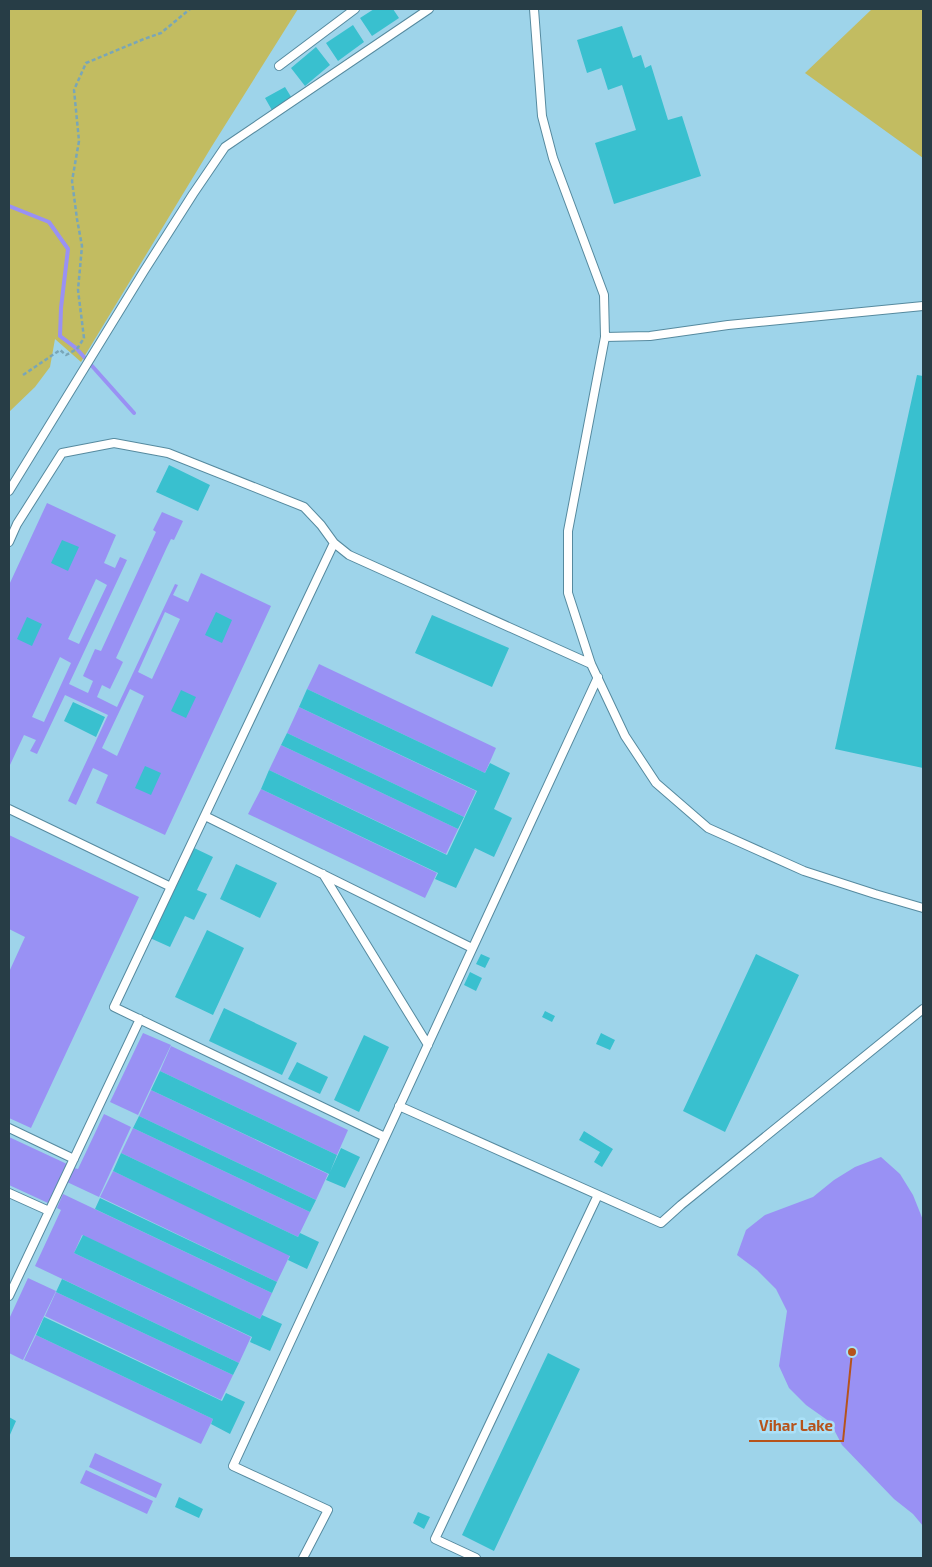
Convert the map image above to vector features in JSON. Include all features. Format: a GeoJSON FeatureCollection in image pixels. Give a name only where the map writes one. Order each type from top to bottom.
{"type":"FeatureCollection","features":[{"type":"Feature","properties":{"kind":"lane"},"geometry":{"type":"LineString","coordinates":[[279,66],[355,9]]}},
{"type":"Feature","properties":{"kind":"lane"},"geometry":{"type":"LineString","coordinates":[[9,492],[154,256],[225,147],[429,9]]}},
{"type":"Feature","properties":{"kind":"lane"},"geometry":{"type":"LineString","coordinates":[[534,9],[542,116],[553,158],[604,295],[605,336],[568,531],[568,593],[591,664],[625,736],[656,783],[708,828],[804,872],[923,908]]}},
{"type":"Feature","properties":{"kind":"lane"},"geometry":{"type":"LineString","coordinates":[[605,336],[650,336],[728,325],[923,306]]}},
{"type":"Feature","properties":{"kind":"lane"},"geometry":{"type":"LineString","coordinates":[[9,542],[17,524],[62,453],[114,443],[168,452],[304,508],[321,525],[334,543],[349,555],[591,664]]}},
{"type":"Feature","properties":{"kind":"lane"},"geometry":{"type":"LineString","coordinates":[[334,543],[114,1007],[385,1136]]}},
{"type":"Feature","properties":{"kind":"lane"},"geometry":{"type":"LineString","coordinates":[[303,1558],[328,1510],[232,1466],[598,677]]}},
{"type":"Feature","properties":{"kind":"lane"},"geometry":{"type":"LineString","coordinates":[[9,809],[171,887]]}},
{"type":"Feature","properties":{"kind":"lane"},"geometry":{"type":"LineString","coordinates":[[205,816],[472,948]]}},
{"type":"Feature","properties":{"kind":"lane"},"geometry":{"type":"LineString","coordinates":[[323,874],[428,1045]]}},
{"type":"Feature","properties":{"kind":"lane"},"geometry":{"type":"LineString","coordinates":[[399,1106],[661,1223],[681,1204],[923,1009]]}},
{"type":"Feature","properties":{"kind":"lane"},"geometry":{"type":"LineString","coordinates":[[9,1296],[140,1019]]}},
{"type":"Feature","properties":{"kind":"lane"},"geometry":{"type":"LineString","coordinates":[[9,1128],[74,1159]]}},
{"type":"Feature","properties":{"kind":"lane"},"geometry":{"type":"LineString","coordinates":[[9,1193],[49,1211]]}},
{"type":"Feature","properties":{"kind":"lane"},"geometry":{"type":"LineString","coordinates":[[476,1558],[435,1538],[598,1195]]}},
{"type":"Feature","properties":{"kind":"path"},"geometry":{"type":"LineString","coordinates":[[23,375],[60,350],[66,355],[77,349],[84,338],[78,290],[82,246],[76,219],[72,181],[79,141],[74,90],[86,63],[161,33],[190,9]]}},
{"type":"Feature","properties":{"kind":"shaded area"},"geometry":{"type":"Polygon","coordinates":[[[9,9],[298,9],[212,146],[81,362],[55,339],[50,367],[35,387],[9,412],[9,9]]]}},
{"type":"Feature","properties":{"kind":"shaded area"},"geometry":{"type":"Polygon","coordinates":[[[872,9],[923,9],[923,158],[805,73],[872,9]]]}},
{"type":"Feature","properties":{"kind":"shaded area"},"geometry":{"type":"Polygon","coordinates":[[[47,503],[116,535],[104,563],[115,568],[120,557],[127,560],[69,684],[88,693],[93,681],[83,676],[95,649],[101,651],[156,532],[153,530],[162,512],[183,521],[174,540],[171,539],[167,547],[116,658],[123,662],[110,689],[102,685],[97,697],[117,707],[175,584],[178,585],[173,595],[188,602],[201,573],[271,606],[165,835],[96,803],[108,775],[93,768],[76,805],[68,801],[108,715],[65,695],[37,754],[30,751],[36,740],[24,735],[9,764],[9,585],[47,503]],[[96,579],[68,639],[79,644],[107,585],[96,579]],[[165,612],[138,672],[152,679],[180,619],[165,612]],[[60,657],[32,717],[44,722],[71,663],[60,657]],[[130,689],[102,748],[117,756],[144,696],[130,689]]]}},
{"type":"Feature","properties":{"kind":"shaded area"},"geometry":{"type":"Polygon","coordinates":[[[319,664],[496,748],[485,773],[307,689],[319,664]]]}},
{"type":"Feature","properties":{"kind":"shaded area"},"geometry":{"type":"Polygon","coordinates":[[[299,707],[476,791],[464,817],[287,733],[299,707]]]}},
{"type":"Feature","properties":{"kind":"shaded area"},"geometry":{"type":"Polygon","coordinates":[[[281,745],[458,829],[446,854],[269,770],[281,745]]]}},
{"type":"Feature","properties":{"kind":"shaded area"},"geometry":{"type":"Polygon","coordinates":[[[261,789],[437,873],[425,898],[248,814],[261,789]]]}},
{"type":"Feature","properties":{"kind":"shaded area"},"geometry":{"type":"Polygon","coordinates":[[[9,835],[139,897],[31,1128],[9,1118],[9,972],[25,937],[9,929],[9,835]]]}},
{"type":"Feature","properties":{"kind":"shaded area"},"geometry":{"type":"Polygon","coordinates":[[[143,1033],[171,1045],[138,1115],[110,1102],[143,1033]]]}},
{"type":"Feature","properties":{"kind":"shaded area"},"geometry":{"type":"Polygon","coordinates":[[[171,1046],[348,1130],[337,1155],[160,1071],[171,1046]]]}},
{"type":"Feature","properties":{"kind":"shaded area"},"geometry":{"type":"Polygon","coordinates":[[[151,1090],[328,1174],[316,1200],[139,1116],[151,1090]]]}},
{"type":"Feature","properties":{"kind":"shaded area"},"geometry":{"type":"Polygon","coordinates":[[[104,1114],[131,1127],[99,1197],[67,1182],[74,1168],[78,1169],[104,1114]]]}},
{"type":"Feature","properties":{"kind":"shaded area"},"geometry":{"type":"Polygon","coordinates":[[[133,1128],[310,1212],[298,1237],[121,1153],[133,1128]]]}},
{"type":"Feature","properties":{"kind":"shaded area"},"geometry":{"type":"Polygon","coordinates":[[[9,1137],[67,1164],[48,1203],[9,1185],[9,1137]]]}},
{"type":"Feature","properties":{"kind":"shaded area"},"geometry":{"type":"Polygon","coordinates":[[[881,1157],[900,1174],[913,1195],[923,1220],[923,1526],[842,1445],[830,1422],[806,1405],[789,1388],[779,1366],[787,1311],[776,1289],[757,1270],[737,1255],[746,1230],[765,1215],[813,1197],[834,1180],[855,1167],[881,1157]]]}},
{"type":"Feature","properties":{"kind":"shaded area"},"geometry":{"type":"Polygon","coordinates":[[[113,1171],[290,1255],[277,1282],[100,1197],[113,1171]]]}},
{"type":"Feature","properties":{"kind":"shaded area"},"geometry":{"type":"Polygon","coordinates":[[[63,1194],[272,1293],[260,1319],[82,1235],[74,1253],[251,1337],[239,1363],[35,1266],[61,1210],[57,1208],[63,1194]]]}},
{"type":"Feature","properties":{"kind":"shaded area"},"geometry":{"type":"Polygon","coordinates":[[[28,1278],[56,1291],[23,1360],[9,1353],[9,1319],[28,1278]]]}},
{"type":"Feature","properties":{"kind":"shaded area"},"geometry":{"type":"Polygon","coordinates":[[[56,1292],[233,1375],[221,1400],[45,1316],[56,1292]]]}},
{"type":"Feature","properties":{"kind":"shaded area"},"geometry":{"type":"Polygon","coordinates":[[[36,1335],[213,1419],[201,1444],[24,1360],[36,1335]]]}},
{"type":"Feature","properties":{"kind":"shaded area"},"geometry":{"type":"Polygon","coordinates":[[[95,1453],[162,1484],[156,1498],[89,1467],[95,1453]]]}},
{"type":"Feature","properties":{"kind":"shaded area"},"geometry":{"type":"Polygon","coordinates":[[[86,1470],[153,1501],[147,1514],[80,1483],[86,1470]]]}},
{"type":"Feature","properties":{"kind":"building"},"geometry":{"type":"Polygon","coordinates":[[[374,9],[393,9],[399,18],[372,36],[360,18],[374,9]]]}},
{"type":"Feature","properties":{"kind":"building"},"geometry":{"type":"Polygon","coordinates":[[[353,25],[364,42],[338,61],[326,43],[353,25]]]}},
{"type":"Feature","properties":{"kind":"building"},"geometry":{"type":"Polygon","coordinates":[[[622,26],[633,58],[641,55],[645,68],[651,65],[668,120],[682,116],[701,176],[614,204],[595,143],[636,130],[622,85],[608,90],[601,68],[587,73],[577,40],[622,26]]]}},
{"type":"Feature","properties":{"kind":"building"},"geometry":{"type":"Polygon","coordinates":[[[316,47],[330,65],[305,86],[291,68],[316,47]]]}},
{"type":"Feature","properties":{"kind":"building"},"geometry":{"type":"Polygon","coordinates":[[[285,87],[293,100],[273,112],[265,98],[285,87]]]}},
{"type":"Feature","properties":{"kind":"building"},"geometry":{"type":"Polygon","coordinates":[[[917,375],[923,376],[923,768],[835,749],[917,375]]]}},
{"type":"Feature","properties":{"kind":"building"},"geometry":{"type":"Polygon","coordinates":[[[169,465],[210,485],[198,511],[156,492],[169,465]]]}},
{"type":"Feature","properties":{"kind":"building"},"geometry":{"type":"Polygon","coordinates":[[[62,540],[79,547],[68,571],[51,563],[62,540]]]}},
{"type":"Feature","properties":{"kind":"building"},"geometry":{"type":"Polygon","coordinates":[[[216,612],[232,620],[222,643],[205,635],[216,612]]]}},
{"type":"Feature","properties":{"kind":"building"},"geometry":{"type":"Polygon","coordinates":[[[432,615],[509,648],[492,687],[415,653],[432,615]]]}},
{"type":"Feature","properties":{"kind":"building"},"geometry":{"type":"Polygon","coordinates":[[[27,617],[42,624],[32,646],[17,639],[27,617]]]}},
{"type":"Feature","properties":{"kind":"building"},"geometry":{"type":"Polygon","coordinates":[[[307,689],[485,773],[490,763],[510,773],[494,809],[512,818],[494,857],[475,848],[456,888],[435,879],[438,873],[261,789],[269,770],[447,855],[477,791],[299,707],[307,689]]]}},
{"type":"Feature","properties":{"kind":"building"},"geometry":{"type":"Polygon","coordinates":[[[181,690],[196,697],[186,718],[171,711],[181,690]]]}},
{"type":"Feature","properties":{"kind":"building"},"geometry":{"type":"Polygon","coordinates":[[[73,702],[105,717],[96,737],[64,721],[73,702]]]}},
{"type":"Feature","properties":{"kind":"building"},"geometry":{"type":"Polygon","coordinates":[[[287,733],[464,817],[458,829],[281,745],[287,733]]]}},
{"type":"Feature","properties":{"kind":"building"},"geometry":{"type":"Polygon","coordinates":[[[145,766],[161,773],[151,795],[135,788],[145,766]]]}},
{"type":"Feature","properties":{"kind":"building"},"geometry":{"type":"Polygon","coordinates":[[[192,847],[213,857],[197,890],[207,894],[194,920],[185,916],[170,947],[150,938],[192,847]]]}},
{"type":"Feature","properties":{"kind":"building"},"geometry":{"type":"Polygon","coordinates":[[[236,864],[277,883],[260,918],[220,899],[236,864]]]}},
{"type":"Feature","properties":{"kind":"building"},"geometry":{"type":"Polygon","coordinates":[[[207,930],[244,948],[213,1015],[175,997],[207,930]]]}},
{"type":"Feature","properties":{"kind":"building"},"geometry":{"type":"Polygon","coordinates":[[[481,954],[490,958],[485,968],[476,964],[481,954]]]}},
{"type":"Feature","properties":{"kind":"building"},"geometry":{"type":"Polygon","coordinates":[[[756,954],[799,975],[725,1132],[683,1111],[756,954]]]}},
{"type":"Feature","properties":{"kind":"building"},"geometry":{"type":"Polygon","coordinates":[[[470,972],[482,978],[476,991],[464,985],[470,972]]]}},
{"type":"Feature","properties":{"kind":"building"},"geometry":{"type":"Polygon","coordinates":[[[224,1008],[297,1043],[282,1075],[209,1041],[224,1008]]]}},
{"type":"Feature","properties":{"kind":"building"},"geometry":{"type":"Polygon","coordinates":[[[545,1011],[555,1016],[552,1022],[542,1017],[545,1011]]]}},
{"type":"Feature","properties":{"kind":"building"},"geometry":{"type":"Polygon","coordinates":[[[601,1033],[615,1040],[610,1050],[596,1044],[601,1033]]]}},
{"type":"Feature","properties":{"kind":"building"},"geometry":{"type":"Polygon","coordinates":[[[364,1035],[389,1047],[359,1112],[334,1100],[364,1035]]]}},
{"type":"Feature","properties":{"kind":"building"},"geometry":{"type":"Polygon","coordinates":[[[297,1062],[328,1077],[320,1094],[288,1079],[297,1062]]]}},
{"type":"Feature","properties":{"kind":"building"},"geometry":{"type":"Polygon","coordinates":[[[160,1071],[337,1155],[330,1172],[341,1148],[360,1157],[345,1188],[326,1180],[329,1174],[151,1090],[160,1071]]]}},
{"type":"Feature","properties":{"kind":"building"},"geometry":{"type":"Polygon","coordinates":[[[139,1116],[316,1200],[310,1212],[133,1128],[139,1116]]]}},
{"type":"Feature","properties":{"kind":"building"},"geometry":{"type":"Polygon","coordinates":[[[584,1131],[613,1149],[602,1167],[594,1162],[600,1152],[579,1140],[584,1131]]]}},
{"type":"Feature","properties":{"kind":"building"},"geometry":{"type":"Polygon","coordinates":[[[121,1153],[298,1237],[300,1233],[319,1242],[307,1269],[288,1260],[290,1256],[113,1171],[121,1153]]]}},
{"type":"Feature","properties":{"kind":"building"},"geometry":{"type":"Polygon","coordinates":[[[100,1198],[277,1282],[272,1293],[95,1209],[100,1198]]]}},
{"type":"Feature","properties":{"kind":"building"},"geometry":{"type":"Polygon","coordinates":[[[83,1235],[260,1319],[262,1315],[282,1324],[270,1351],[250,1342],[252,1337],[74,1253],[83,1235]]]}},
{"type":"Feature","properties":{"kind":"building"},"geometry":{"type":"Polygon","coordinates":[[[62,1279],[239,1363],[233,1375],[56,1292],[62,1279]]]}},
{"type":"Feature","properties":{"kind":"building"},"geometry":{"type":"Polygon","coordinates":[[[44,1317],[222,1401],[226,1393],[245,1402],[230,1434],[211,1424],[213,1419],[36,1335],[44,1317]]]}},
{"type":"Feature","properties":{"kind":"building"},"geometry":{"type":"Polygon","coordinates":[[[548,1353],[580,1369],[494,1551],[462,1535],[548,1353]]]}},
{"type":"Feature","properties":{"kind":"building"},"geometry":{"type":"Polygon","coordinates":[[[9,1417],[16,1421],[9,1437],[9,1417]]]}},
{"type":"Feature","properties":{"kind":"building"},"geometry":{"type":"Polygon","coordinates":[[[179,1497],[203,1509],[199,1518],[175,1507],[179,1497]]]}},
{"type":"Feature","properties":{"kind":"building"},"geometry":{"type":"Polygon","coordinates":[[[418,1512],[430,1517],[424,1529],[413,1523],[418,1512]]]}},
{"type":"Feature","properties":{"kind":"waterway"},"geometry":{"type":"LineString","coordinates":[[9,206],[49,222],[68,249],[61,308],[60,336],[76,348],[134,413]]}},
{"type":"Feature","properties":{"kind":"place","name":"Vihar Lake"},"geometry":{"type":"Point","coordinates":[852,1352]}}]}
